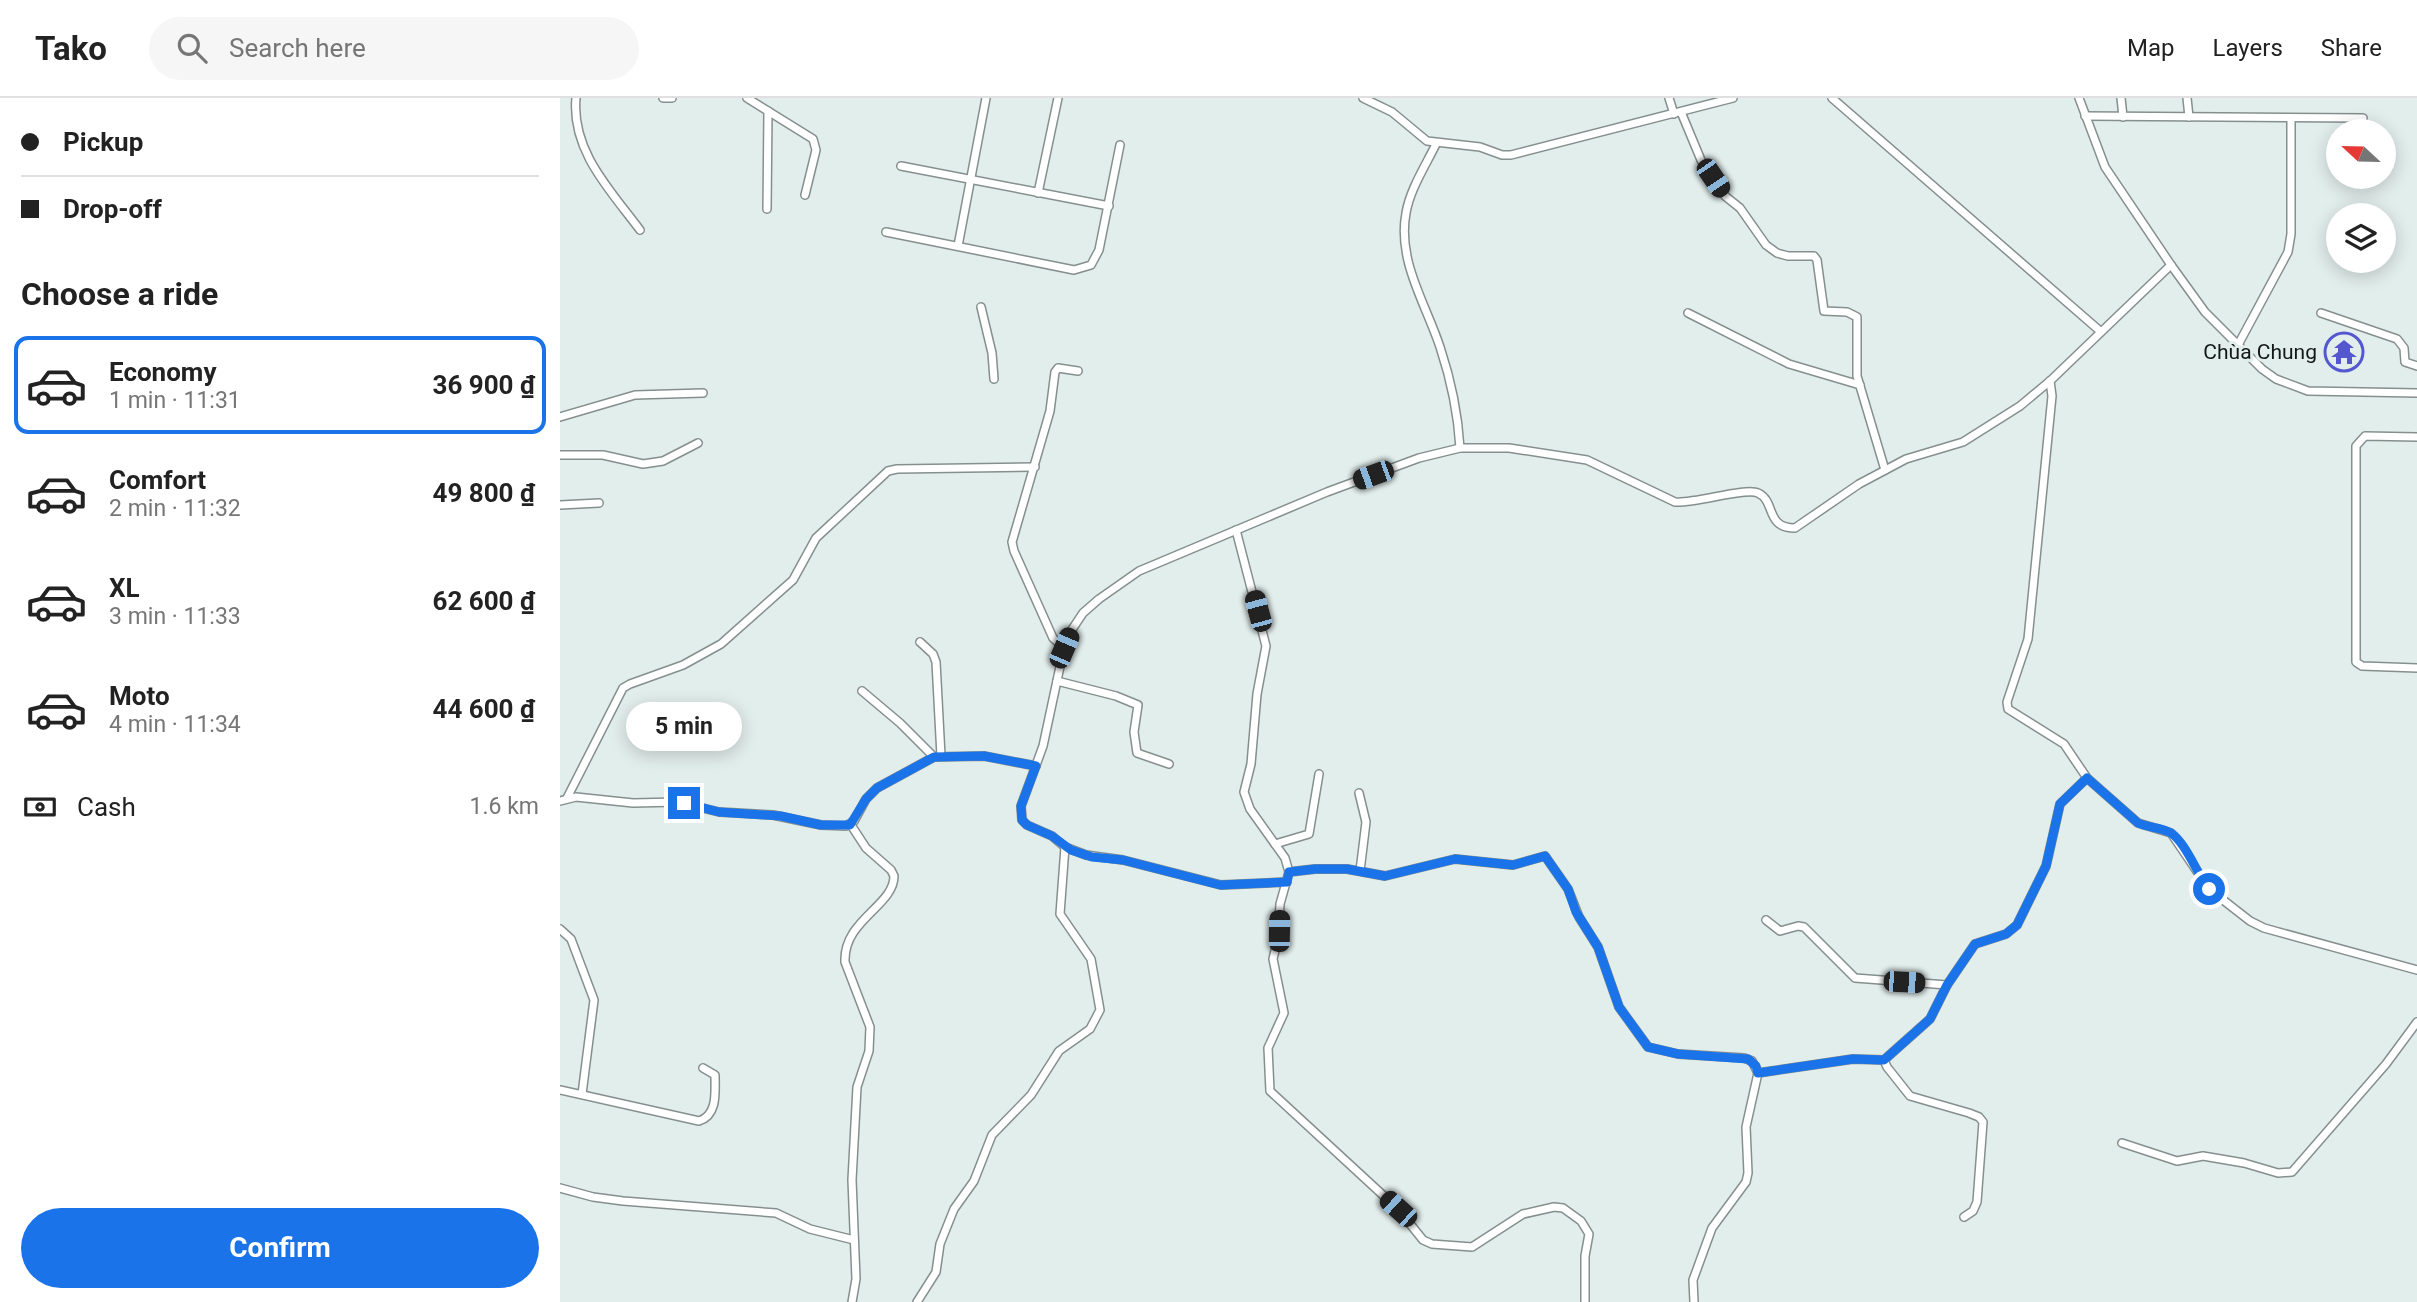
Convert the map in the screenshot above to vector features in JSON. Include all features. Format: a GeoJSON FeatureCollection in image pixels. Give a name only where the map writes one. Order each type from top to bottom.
{"type":"FeatureCollection","features":[{"type":"Feature","properties":{"kind":"street"},"geometry":{"type":"LineString","coordinates":[[576,98],[578,131],[588,159],[640,230]]}},
{"type":"Feature","properties":{"kind":"street"},"geometry":{"type":"LineString","coordinates":[[663,98],[672,98]]}},
{"type":"Feature","properties":{"kind":"street"},"geometry":{"type":"LineString","coordinates":[[747,98],[810,137],[816,144],[805,195]]}},
{"type":"Feature","properties":{"kind":"street"},"geometry":{"type":"LineString","coordinates":[[958,246],[986,98]]}},
{"type":"Feature","properties":{"kind":"street"},"geometry":{"type":"LineString","coordinates":[[1038,192],[1058,98]]}},
{"type":"Feature","properties":{"kind":"street"},"geometry":{"type":"LineString","coordinates":[[1363,98],[1392,112],[1421,136],[1437,144],[1480,147],[1502,155],[1511,155],[1733,98]]}},
{"type":"Feature","properties":{"kind":"street"},"geometry":{"type":"LineString","coordinates":[[1669,98],[1701,160],[1725,196],[1740,208],[1766,245],[1777,253],[1788,256],[1814,256],[1817,260],[1824,311],[1847,312],[1857,317],[1857,376],[1885,470]]}},
{"type":"Feature","properties":{"kind":"street"},"geometry":{"type":"LineString","coordinates":[[1832,98],[2100,331]]}},
{"type":"Feature","properties":{"kind":"street"},"geometry":{"type":"LineString","coordinates":[[2079,98],[2105,167],[2171,265],[2199,305],[2262,369],[2276,379],[2308,391],[2417,393]]}},
{"type":"Feature","properties":{"kind":"street"},"geometry":{"type":"LineString","coordinates":[[2121,98],[2123,117]]}},
{"type":"Feature","properties":{"kind":"street"},"geometry":{"type":"LineString","coordinates":[[2187,98],[2189,117]]}},
{"type":"Feature","properties":{"kind":"street"},"geometry":{"type":"LineString","coordinates":[[767,209],[768,111]]}},
{"type":"Feature","properties":{"kind":"street"},"geometry":{"type":"LineString","coordinates":[[2085,117],[2363,118]]}},
{"type":"Feature","properties":{"kind":"street"},"geometry":{"type":"LineString","coordinates":[[2238,345],[2288,251],[2291,234],[2291,119]]}},
{"type":"Feature","properties":{"kind":"street"},"geometry":{"type":"LineString","coordinates":[[1437,144],[1410,199],[1405,229],[1411,276],[1441,348],[1456,411],[1460,448]]}},
{"type":"Feature","properties":{"kind":"street"},"geometry":{"type":"LineString","coordinates":[[886,232],[1074,270],[1091,265],[1099,250],[1120,145]]}},
{"type":"Feature","properties":{"kind":"street"},"geometry":{"type":"LineString","coordinates":[[901,166],[1109,206]]}},
{"type":"Feature","properties":{"kind":"street"},"geometry":{"type":"LineString","coordinates":[[1287,882],[1212,884],[1123,860],[1086,855],[1065,847],[1052,836],[1022,820],[1021,806],[1043,746],[1064,648],[1083,613],[1119,584],[1139,572],[1236,530],[1419,458],[1460,448],[1509,448],[1587,460],[1675,502],[1686,503],[1753,491],[1764,497],[1775,520],[1787,528],[1795,528],[1847,491],[1885,470],[1906,459],[1963,442],[2020,406],[2050,381],[2171,265]]}},
{"type":"Feature","properties":{"kind":"street"},"geometry":{"type":"LineString","coordinates":[[981,307],[992,353],[994,379]]}},
{"type":"Feature","properties":{"kind":"street"},"geometry":{"type":"LineString","coordinates":[[1688,313],[1789,364],[1860,385]]}},
{"type":"Feature","properties":{"kind":"street"},"geometry":{"type":"LineString","coordinates":[[2321,313],[2397,339],[2404,348],[2405,362],[2417,366]]}},
{"type":"Feature","properties":{"kind":"street"},"geometry":{"type":"LineString","coordinates":[[1064,648],[1053,638],[1012,542],[1050,411],[1055,372],[1063,367],[1078,371]]}},
{"type":"Feature","properties":{"kind":"street"},"geometry":{"type":"LineString","coordinates":[[2050,381],[2052,397],[2028,639],[2007,702],[2008,709],[2064,744],[2087,778],[2138,823],[2171,833],[2209,889],[2257,925],[2417,970]]}},
{"type":"Feature","properties":{"kind":"street"},"geometry":{"type":"LineString","coordinates":[[560,417],[635,395],[703,393]]}},
{"type":"Feature","properties":{"kind":"street"},"geometry":{"type":"LineString","coordinates":[[2417,436],[2365,436],[2356,446],[2356,662],[2358,665],[2417,668]]}},
{"type":"Feature","properties":{"kind":"street"},"geometry":{"type":"LineString","coordinates":[[560,455],[603,455],[635,463],[654,463],[698,443]]}},
{"type":"Feature","properties":{"kind":"street"},"geometry":{"type":"LineString","coordinates":[[564,800],[623,688],[683,666],[721,643],[793,580],[816,538],[888,471],[1035,467]]}},
{"type":"Feature","properties":{"kind":"street"},"geometry":{"type":"LineString","coordinates":[[560,505],[599,503]]}},
{"type":"Feature","properties":{"kind":"street"},"geometry":{"type":"LineString","coordinates":[[1236,530],[1266,646],[1257,694],[1251,764],[1244,792],[1250,809],[1285,858],[1289,872],[1280,904],[1278,938],[1273,959],[1284,1013],[1268,1048],[1270,1091],[1398,1209],[1423,1240],[1432,1244],[1472,1247],[1523,1214],[1554,1207],[1563,1208],[1581,1221],[1589,1234],[1585,1256],[1586,1302]]}},
{"type":"Feature","properties":{"kind":"street"},"geometry":{"type":"LineString","coordinates":[[920,642],[933,654],[936,662],[938,756]]}},
{"type":"Feature","properties":{"kind":"street"},"geometry":{"type":"LineString","coordinates":[[1057,681],[1116,696],[1138,705],[1134,732],[1137,754],[1169,764]]}},
{"type":"Feature","properties":{"kind":"street"},"geometry":{"type":"LineString","coordinates":[[862,691],[938,756]]}},
{"type":"Feature","properties":{"kind":"street"},"geometry":{"type":"LineString","coordinates":[[850,825],[866,799],[877,788],[938,756],[984,756],[1036,766]]}},
{"type":"Feature","properties":{"kind":"street"},"geometry":{"type":"LineString","coordinates":[[1275,844],[1308,834],[1319,774]]}},
{"type":"Feature","properties":{"kind":"street"},"geometry":{"type":"LineString","coordinates":[[1758,1073],[1853,1059],[1884,1060],[1930,1019],[1947,985],[1975,944],[2006,934],[2017,925],[2046,866],[2060,804],[2087,778]]}},
{"type":"Feature","properties":{"kind":"street"},"geometry":{"type":"LineString","coordinates":[[1359,793],[1366,822],[1360,871]]}},
{"type":"Feature","properties":{"kind":"street"},"geometry":{"type":"LineString","coordinates":[[564,800],[576,797],[633,803],[678,802],[719,812],[781,816],[821,825],[850,825]]}},
{"type":"Feature","properties":{"kind":"street"},"geometry":{"type":"LineString","coordinates":[[850,825],[866,848],[891,870],[894,876],[891,890],[855,929],[845,950],[845,962],[870,1027],[871,1038],[857,1087],[852,1180],[856,1279],[852,1302]]}},
{"type":"Feature","properties":{"kind":"street"},"geometry":{"type":"LineString","coordinates":[[917,1302],[936,1272],[940,1244],[954,1209],[974,1181],[992,1135],[1031,1095],[1059,1051],[1090,1029],[1100,1010],[1091,959],[1060,914],[1065,847]]}},
{"type":"Feature","properties":{"kind":"street"},"geometry":{"type":"LineString","coordinates":[[1289,872],[1315,869],[1360,871],[1385,876],[1455,859],[1513,865],[1545,856],[1568,889],[1576,912],[1598,947],[1619,1007],[1648,1047],[1678,1054],[1748,1059],[1756,1066],[1758,1073],[1746,1127],[1746,1182],[1712,1228],[1693,1280],[1694,1302]]}},
{"type":"Feature","properties":{"kind":"street"},"geometry":{"type":"LineString","coordinates":[[1766,919],[1780,930],[1804,927],[1855,978],[1947,985]]}},
{"type":"Feature","properties":{"kind":"street"},"geometry":{"type":"LineString","coordinates":[[560,929],[570,939],[594,1000],[582,1094]]}},
{"type":"Feature","properties":{"kind":"street"},"geometry":{"type":"LineString","coordinates":[[2122,1143],[2177,1161],[2203,1156],[2244,1163],[2278,1173],[2292,1172],[2386,1064],[2417,1022]]}},
{"type":"Feature","properties":{"kind":"street"},"geometry":{"type":"LineString","coordinates":[[1884,1060],[1887,1068],[1910,1097],[1969,1113],[1983,1122],[1977,1202],[1973,1211],[1964,1217]]}},
{"type":"Feature","properties":{"kind":"street"},"geometry":{"type":"LineString","coordinates":[[560,1090],[703,1121],[710,1113],[715,1099],[715,1076],[703,1068]]}},
{"type":"Feature","properties":{"kind":"street"},"geometry":{"type":"LineString","coordinates":[[560,1188],[593,1197],[623,1201],[776,1213],[810,1229],[853,1240]]}},
{"type":"Feature","properties":{"kind":"place","name":"Chùa Chung"},"geometry":{"type":"Point","coordinates":[2344,352]}},
{"type":"Feature","properties":{"kind":"route"},"geometry":{"type":"LineString","coordinates":[[684,803],[719,812],[781,816],[821,825],[850,825],[866,799],[877,788],[927,760],[942,756],[984,756],[1036,766],[1021,806],[1022,820],[1052,836],[1065,847],[1092,857],[1123,860],[1212,884],[1287,882],[1289,872],[1315,869],[1347,869],[1385,876],[1455,859],[1513,865],[1545,856],[1568,889],[1576,912],[1601,953],[1619,1007],[1648,1047],[1678,1054],[1744,1058],[1756,1066],[1758,1073],[1853,1059],[1888,1058],[1930,1019],[1947,985],[1975,944],[2006,934],[2017,925],[2046,866],[2060,804],[2087,778],[2138,823],[2171,833],[2209,889]]}}]}
